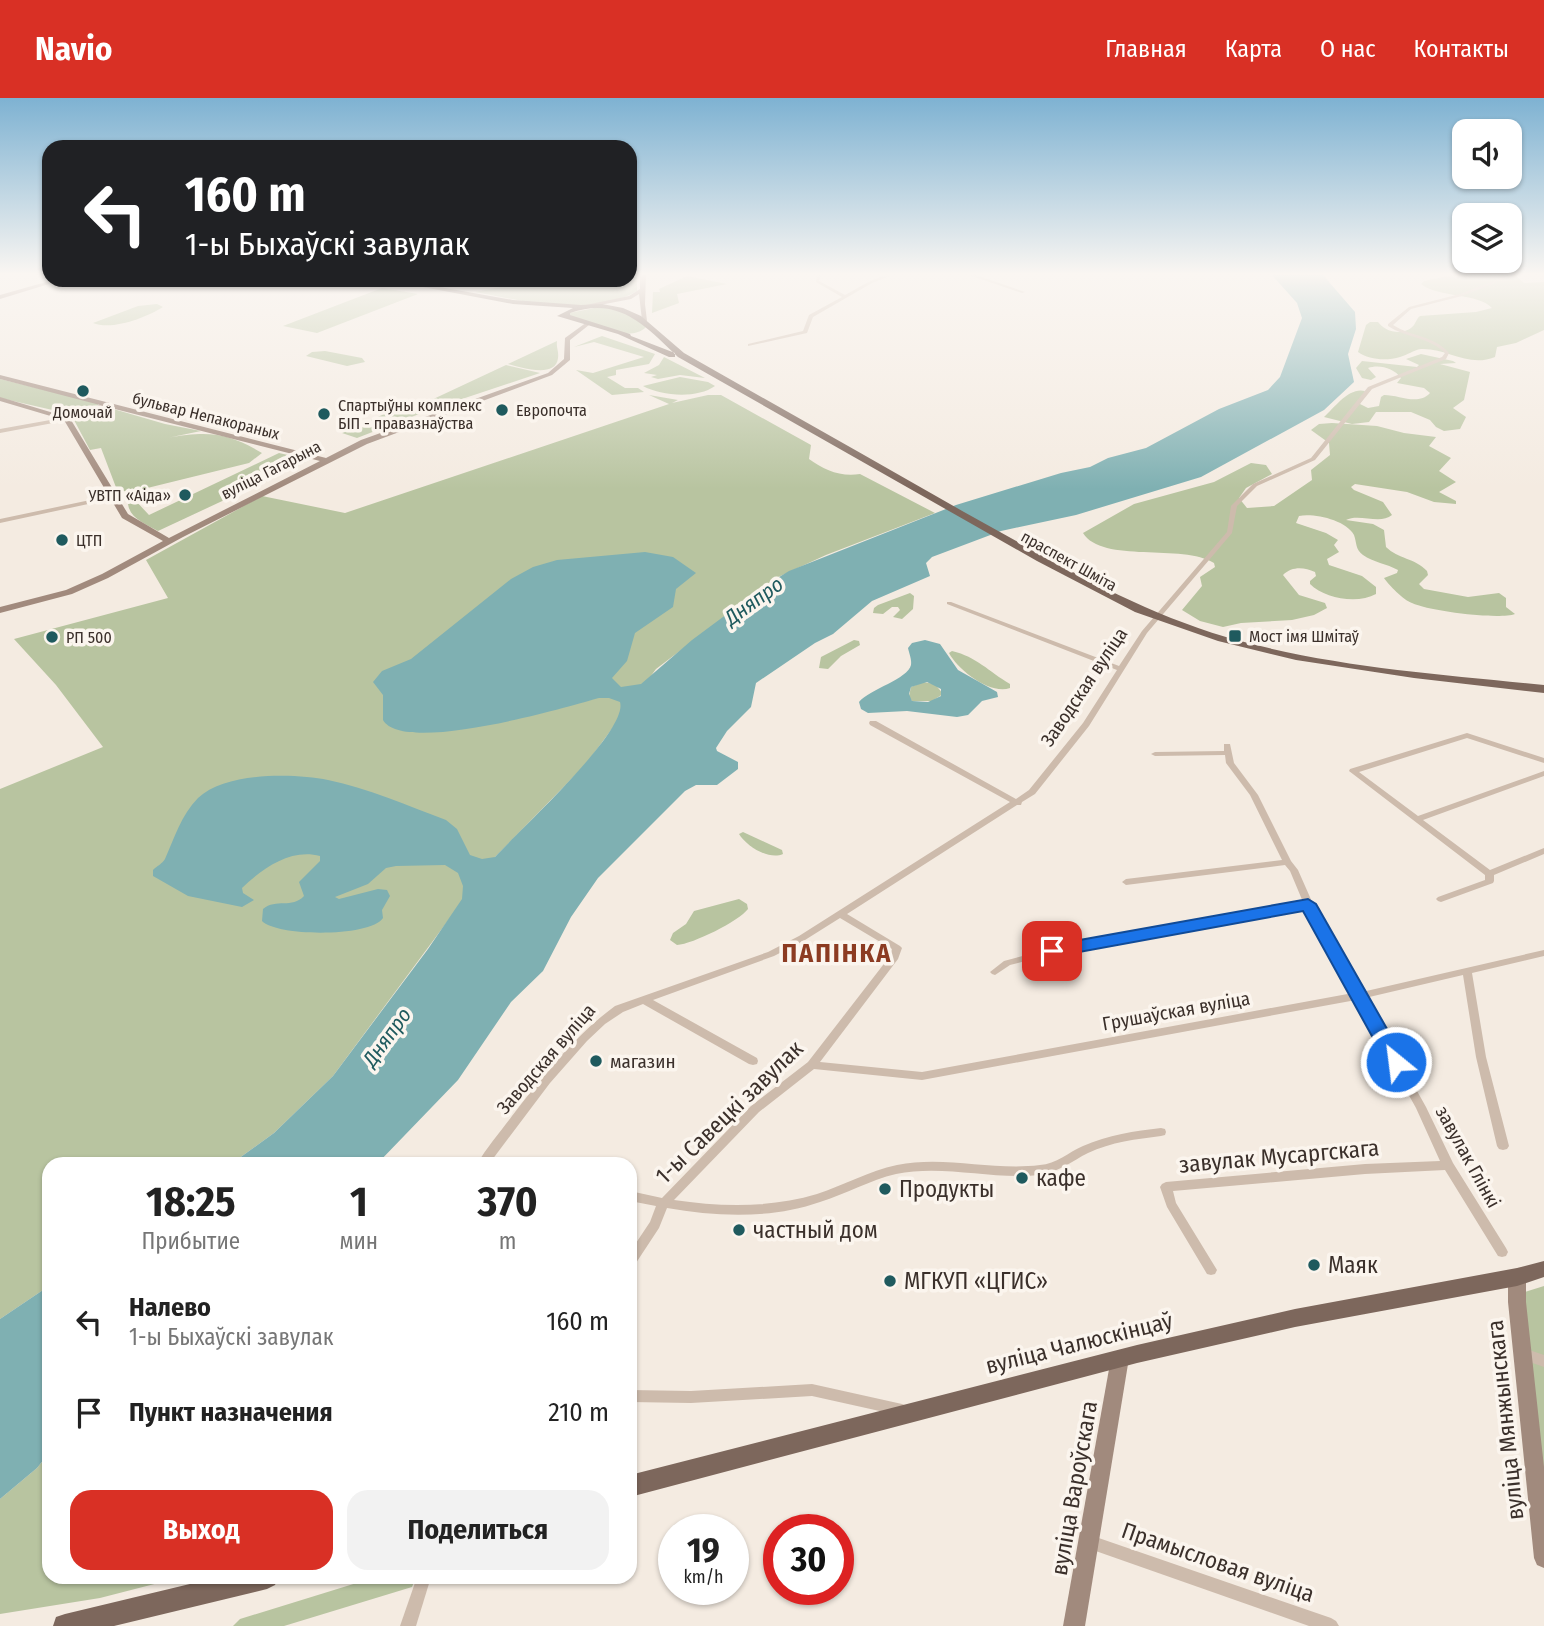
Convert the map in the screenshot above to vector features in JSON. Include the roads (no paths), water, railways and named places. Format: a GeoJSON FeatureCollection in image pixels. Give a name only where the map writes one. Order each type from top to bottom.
{"type":"FeatureCollection","features":[{"type":"Feature","properties":{"kind":"main road","name":"вуліца Гагарына"},"geometry":{"type":"LineString","coordinates":[[0,610],[82,587],[325,460],[426,418],[550,374],[567,360],[567,346]]}},
{"type":"Feature","properties":{"kind":"main road","name":"праспект Шміта"},"geometry":{"type":"LineString","coordinates":[[650,346],[679,358],[1137,612],[1222,639],[1296,657],[1544,691]]}},
{"type":"Feature","properties":{"kind":"main road","name":"праспект Шміта"},"geometry":{"type":"LineString","coordinates":[[671,346],[681,355],[873,466]]}},
{"type":"Feature","properties":{"kind":"main road","name":"бульвар Непакораных"},"geometry":{"type":"LineString","coordinates":[[0,377],[325,460]]}},
{"type":"Feature","properties":{"kind":"main road"},"geometry":{"type":"LineString","coordinates":[[0,399],[67,419],[104,405]]}},
{"type":"Feature","properties":{"kind":"main road"},"geometry":{"type":"LineString","coordinates":[[67,419],[125,516],[169,541]]}},
{"type":"Feature","properties":{"kind":"main road","name":"вуліца Чалюскінцаў"},"geometry":{"type":"LineString","coordinates":[[637,1484],[1120,1358],[1295,1318],[1517,1277],[1544,1269]]}},
{"type":"Feature","properties":{"kind":"main road","name":"вуліца Мянжынскага"},"geometry":{"type":"LineString","coordinates":[[1517,1277],[1544,1558]]}},
{"type":"Feature","properties":{"kind":"main road","name":"вуліца Вароўскага"},"geometry":{"type":"LineString","coordinates":[[1074,1626],[1120,1358]]}},
{"type":"Feature","properties":{"kind":"main road"},"geometry":{"type":"LineString","coordinates":[[65,1626],[237,1584]]}},
{"type":"Feature","properties":{"kind":"street","name":"Заводская вуліца"},"geometry":{"type":"LineString","coordinates":[[488,1157],[604,1018],[619,1009],[771,954],[840,914],[1032,792],[1086,724],[1119,668],[1163,609],[1230,532],[1234,506],[1255,485],[1313,459],[1370,388],[1444,358],[1447,352],[1443,346]]}},
{"type":"Feature","properties":{"kind":"street"},"geometry":{"type":"LineString","coordinates":[[0,431],[67,419]]}},
{"type":"Feature","properties":{"kind":"street"},"geometry":{"type":"LineString","coordinates":[[0,521],[114,497]]}},
{"type":"Feature","properties":{"kind":"street"},"geometry":{"type":"LineString","coordinates":[[949,603],[1119,668]]}},
{"type":"Feature","properties":{"kind":"street"},"geometry":{"type":"LineString","coordinates":[[873,723],[1018,803]]}},
{"type":"Feature","properties":{"kind":"street"},"geometry":{"type":"LineString","coordinates":[[1441,899],[1490,881],[1489,874],[1353,771],[1467,735],[1544,761]]}},
{"type":"Feature","properties":{"kind":"street","name":"завулак Глінкі"},"geometry":{"type":"LineString","coordinates":[[1155,754],[1227,750],[1230,763],[1254,795],[1287,862],[1294,870],[1308,904],[1421,1107],[1448,1166],[1502,1252]]}},
{"type":"Feature","properties":{"kind":"street"},"geometry":{"type":"LineString","coordinates":[[1418,818],[1544,774]]}},
{"type":"Feature","properties":{"kind":"street"},"geometry":{"type":"LineString","coordinates":[[1489,874],[1544,851]]}},
{"type":"Feature","properties":{"kind":"street"},"geometry":{"type":"LineString","coordinates":[[1126,882],[1287,862]]}},
{"type":"Feature","properties":{"kind":"street"},"geometry":{"type":"LineString","coordinates":[[995,972],[1007,963],[1052,951],[1308,904]]}},
{"type":"Feature","properties":{"kind":"street","name":"1-ы Савецкі завулак"},"geometry":{"type":"LineString","coordinates":[[637,1251],[663,1204],[755,1109],[812,1065],[895,957],[897,948],[840,914]]}},
{"type":"Feature","properties":{"kind":"street","name":"Грушаўская вуліца"},"geometry":{"type":"LineString","coordinates":[[812,1065],[922,1076],[1358,996],[1467,973],[1544,953]]}},
{"type":"Feature","properties":{"kind":"street"},"geometry":{"type":"LineString","coordinates":[[1467,973],[1481,1057],[1503,1146]]}},
{"type":"Feature","properties":{"kind":"street"},"geometry":{"type":"LineString","coordinates":[[646,1001],[753,1061]]}},
{"type":"Feature","properties":{"kind":"street"},"geometry":{"type":"LineString","coordinates":[[637,1198],[714,1211],[763,1209],[817,1198],[899,1169],[950,1165],[992,1170],[1044,1170],[1084,1150],[1125,1136],[1161,1132]]}},
{"type":"Feature","properties":{"kind":"street","name":"завулак Мусаргскага"},"geometry":{"type":"LineString","coordinates":[[1211,1270],[1171,1204],[1166,1188],[1365,1169],[1448,1166]]}},
{"type":"Feature","properties":{"kind":"street"},"geometry":{"type":"LineString","coordinates":[[1523,1354],[1544,1361]]}},
{"type":"Feature","properties":{"kind":"street"},"geometry":{"type":"LineString","coordinates":[[637,1396],[691,1397],[812,1390],[911,1413]]}},
{"type":"Feature","properties":{"kind":"street","name":"Прамысловая вуліца"},"geometry":{"type":"LineString","coordinates":[[1090,1542],[1331,1626]]}},
{"type":"Feature","properties":{"kind":"street"},"geometry":{"type":"LineString","coordinates":[[408,1626],[422,1584]]}},
{"type":"Feature","properties":{"kind":"water","name":"Дняпро"},"geometry":{"type":"Polygon","coordinates":[[[1291,346],[1350,346],[1348,354],[1354,382],[1324,410],[1201,477],[1076,515],[1001,531],[932,557],[926,563],[930,576],[872,601],[833,634],[756,683],[751,707],[727,731],[716,748],[738,762],[738,769],[717,785],[696,785],[685,791],[598,878],[571,917],[543,971],[511,1002],[458,1080],[384,1157],[241,1157],[274,1133],[333,1076],[428,949],[462,899],[463,886],[458,873],[445,865],[386,868],[368,884],[335,897],[339,899],[378,889],[387,890],[390,896],[382,910],[383,918],[375,924],[344,932],[324,933],[271,926],[262,921],[263,909],[273,904],[294,902],[304,896],[299,882],[320,861],[320,856],[298,855],[268,867],[242,888],[243,893],[254,900],[242,907],[188,896],[153,876],[153,870],[165,859],[182,819],[198,798],[210,789],[242,779],[297,776],[328,780],[373,792],[446,820],[457,829],[470,855],[482,859],[495,857],[590,757],[618,716],[620,702],[599,698],[521,719],[451,731],[420,733],[397,730],[383,720],[383,695],[373,682],[382,671],[411,659],[511,579],[533,567],[557,560],[645,552],[673,557],[696,573],[676,589],[673,607],[635,633],[627,661],[612,678],[621,687],[641,684],[692,640],[789,571],[956,505],[1061,473],[1090,467],[1108,458],[1146,448],[1219,409],[1268,390],[1280,377],[1291,346]]]}},
{"type":"Feature","properties":{"kind":"water"},"geometry":{"type":"Polygon","coordinates":[[[925,640],[940,644],[958,670],[997,692],[998,697],[982,701],[968,715],[957,717],[907,711],[868,713],[861,709],[859,702],[864,697],[908,670],[911,663],[908,648],[912,643],[925,640]],[[927,682],[911,687],[909,694],[912,701],[928,702],[941,696],[941,689],[927,682]]]}},
{"type":"Feature","properties":{"kind":"water"},"geometry":{"type":"Polygon","coordinates":[[[42,1291],[42,1462],[0,1499],[0,1319],[42,1291]]]}},
{"type":"Feature","properties":{"kind":"place","name":"Домочай"},"geometry":{"type":"Point","coordinates":[83,391]}},
{"type":"Feature","properties":{"kind":"place","name":"Европочта"},"geometry":{"type":"Point","coordinates":[502,410]}},
{"type":"Feature","properties":{"kind":"place","name":"Спартыўны комплекс БІП - правазнаўства"},"geometry":{"type":"Point","coordinates":[324,414]}},
{"type":"Feature","properties":{"kind":"place","name":"УВТП «Аіда»"},"geometry":{"type":"Point","coordinates":[185,495]}},
{"type":"Feature","properties":{"kind":"place","name":"ЦТП"},"geometry":{"type":"Point","coordinates":[62,540]}},
{"type":"Feature","properties":{"kind":"place","name":"Мост імя Шмітаў"},"geometry":{"type":"Point","coordinates":[1235,636]}},
{"type":"Feature","properties":{"kind":"place","name":"РП 500"},"geometry":{"type":"Point","coordinates":[52,637]}},
{"type":"Feature","properties":{"kind":"place","name":"магазин"},"geometry":{"type":"Point","coordinates":[596,1061]}},
{"type":"Feature","properties":{"kind":"place","name":"кафе"},"geometry":{"type":"Point","coordinates":[1022,1178]}},
{"type":"Feature","properties":{"kind":"place","name":"Продукты"},"geometry":{"type":"Point","coordinates":[885,1189]}},
{"type":"Feature","properties":{"kind":"place","name":"частный дом"},"geometry":{"type":"Point","coordinates":[739,1230]}},
{"type":"Feature","properties":{"kind":"place","name":"Маяк"},"geometry":{"type":"Point","coordinates":[1314,1265]}},
{"type":"Feature","properties":{"kind":"place","name":"МГКУП «ЦГИС»"},"geometry":{"type":"Point","coordinates":[890,1281]}},
{"type":"Feature","properties":{"kind":"district","name":"ПАПІНКА"},"geometry":{"type":"Point","coordinates":[837,953]}}]}
